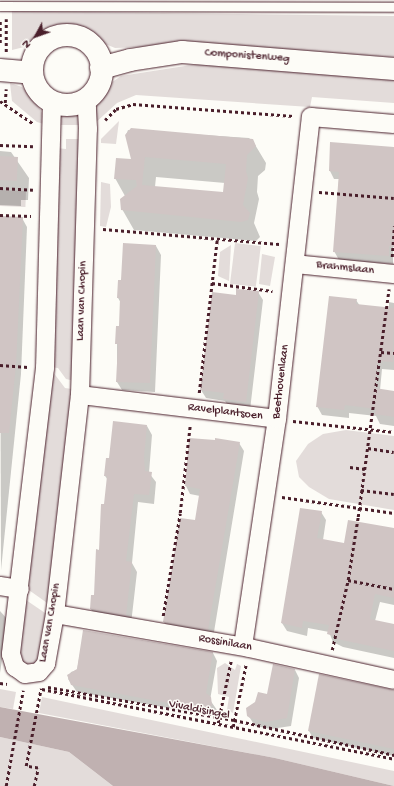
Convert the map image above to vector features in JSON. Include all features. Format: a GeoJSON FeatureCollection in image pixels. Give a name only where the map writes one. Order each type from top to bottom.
{"type":"FeatureCollection","features":[{"type":"Feature","properties":{"kind":"main road"},"geometry":{"type":"LineString","coordinates":[[64,35],[85,41],[96,53],[102,68],[96,88],[80,102],[61,104],[52,102],[38,90],[32,72],[37,52],[44,43],[64,35]]}},
{"type":"Feature","properties":{"kind":"main road","name":"Componistenweg"},"geometry":{"type":"LineString","coordinates":[[102,68],[130,60],[182,52],[394,69]]}},
{"type":"Feature","properties":{"kind":"main road"},"geometry":{"type":"LineString","coordinates":[[4,70],[32,72]]}},
{"type":"Feature","properties":{"kind":"street","name":"Laan van Chopin"},"geometry":{"type":"LineString","coordinates":[[52,102],[51,190],[45,368],[12,662],[25,674],[39,672],[46,664],[55,614],[80,395],[88,129],[87,108],[80,102]]}},
{"type":"Feature","properties":{"kind":"street"},"geometry":{"type":"LineString","coordinates":[[311,117],[394,124]]}},
{"type":"Feature","properties":{"kind":"street","name":"Beethovenlaan"},"geometry":{"type":"LineString","coordinates":[[242,646],[267,494],[277,419],[311,117]]}},
{"type":"Feature","properties":{"kind":"street","name":"Brahmslaan"},"geometry":{"type":"LineString","coordinates":[[295,264],[393,274]]}},
{"type":"Feature","properties":{"kind":"street","name":"Ravelplantsoen"},"geometry":{"type":"LineString","coordinates":[[80,395],[277,419]]}},
{"type":"Feature","properties":{"kind":"street"},"geometry":{"type":"LineString","coordinates":[[0,586],[20,589]]}},
{"type":"Feature","properties":{"kind":"street","name":"Rossinilaan"},"geometry":{"type":"LineString","coordinates":[[55,614],[242,646],[394,680]]}},
{"type":"Feature","properties":{"kind":"lane"},"geometry":{"type":"LineString","coordinates":[[0,10],[394,7]]}},
{"type":"Feature","properties":{"kind":"path"},"geometry":{"type":"LineString","coordinates":[[0,10],[0,43]]}},
{"type":"Feature","properties":{"kind":"path"},"geometry":{"type":"LineString","coordinates":[[6,14],[4,70],[6,103]]}},
{"type":"Feature","properties":{"kind":"path"},"geometry":{"type":"LineString","coordinates":[[0,101],[6,103],[39,128],[51,129]]}},
{"type":"Feature","properties":{"kind":"path"},"geometry":{"type":"LineString","coordinates":[[88,129],[98,127],[116,109],[133,104],[311,117]]}},
{"type":"Feature","properties":{"kind":"path"},"geometry":{"type":"LineString","coordinates":[[0,145],[39,146]]}},
{"type":"Feature","properties":{"kind":"path"},"geometry":{"type":"LineString","coordinates":[[0,188],[51,190]]}},
{"type":"Feature","properties":{"kind":"path"},"geometry":{"type":"LineString","coordinates":[[303,191],[394,198]]}},
{"type":"Feature","properties":{"kind":"path"},"geometry":{"type":"LineString","coordinates":[[0,215],[50,217]]}},
{"type":"Feature","properties":{"kind":"path"},"geometry":{"type":"LineString","coordinates":[[332,666],[332,652],[348,580],[393,274],[394,226]]}},
{"type":"Feature","properties":{"kind":"path"},"geometry":{"type":"LineString","coordinates":[[86,227],[297,246]]}},
{"type":"Feature","properties":{"kind":"path"},"geometry":{"type":"LineString","coordinates":[[161,632],[195,409],[217,239]]}},
{"type":"Feature","properties":{"kind":"path"},"geometry":{"type":"LineString","coordinates":[[212,283],[272,291]]}},
{"type":"Feature","properties":{"kind":"path"},"geometry":{"type":"LineString","coordinates":[[381,352],[394,353]]}},
{"type":"Feature","properties":{"kind":"path"},"geometry":{"type":"LineString","coordinates":[[0,365],[32,367]]}},
{"type":"Feature","properties":{"kind":"path","name":"Ravelplantsoen"},"geometry":{"type":"LineString","coordinates":[[277,419],[394,432]]}},
{"type":"Feature","properties":{"kind":"path"},"geometry":{"type":"LineString","coordinates":[[368,448],[394,452]]}},
{"type":"Feature","properties":{"kind":"path"},"geometry":{"type":"LineString","coordinates":[[350,467],[365,469]]}},
{"type":"Feature","properties":{"kind":"path"},"geometry":{"type":"LineString","coordinates":[[361,490],[394,494]]}},
{"type":"Feature","properties":{"kind":"path"},"geometry":{"type":"LineString","coordinates":[[267,494],[394,513]]}},
{"type":"Feature","properties":{"kind":"path"},"geometry":{"type":"LineString","coordinates":[[348,580],[394,589]]}},
{"type":"Feature","properties":{"kind":"path"},"geometry":{"type":"LineString","coordinates":[[218,724],[242,646]]}},
{"type":"Feature","properties":{"kind":"path"},"geometry":{"type":"LineString","coordinates":[[233,727],[242,646]]}},
{"type":"Feature","properties":{"kind":"path"},"geometry":{"type":"LineString","coordinates":[[0,683],[12,684]]}},
{"type":"Feature","properties":{"kind":"path"},"geometry":{"type":"LineString","coordinates":[[34,786],[38,768],[26,766],[41,686],[82,692],[234,720],[394,756]]}},
{"type":"Feature","properties":{"kind":"path","name":"Vivaldisingel"},"geometry":{"type":"LineString","coordinates":[[35,688],[394,759]]}},
{"type":"Feature","properties":{"kind":"path"},"geometry":{"type":"LineString","coordinates":[[6,786],[23,692]]}},
{"type":"Feature","properties":{"kind":"shaded area"},"geometry":{"type":"Polygon","coordinates":[[[12,11],[394,16],[394,57],[194,45],[115,48],[103,43],[86,28],[68,24],[48,27],[24,47],[12,50],[12,11]]]}},
{"type":"Feature","properties":{"kind":"shaded area"},"geometry":{"type":"Polygon","coordinates":[[[198,64],[394,75],[394,103],[312,97],[310,107],[136,95],[117,103],[93,125],[94,104],[108,85],[121,76],[198,64]]]}},
{"type":"Feature","properties":{"kind":"shaded area"},"geometry":{"type":"Polygon","coordinates":[[[10,83],[22,87],[34,99],[44,116],[44,124],[37,122],[12,101],[10,83]]]}},
{"type":"Feature","properties":{"kind":"shaded area"},"geometry":{"type":"Polygon","coordinates":[[[81,111],[83,125],[55,125],[56,113],[72,114],[81,111]]]}},
{"type":"Feature","properties":{"kind":"shaded area"},"geometry":{"type":"Polygon","coordinates":[[[119,121],[116,144],[101,143],[101,139],[119,121]]]}},
{"type":"Feature","properties":{"kind":"shaded area"},"geometry":{"type":"Polygon","coordinates":[[[66,139],[83,139],[75,381],[66,379],[58,368],[49,367],[56,148],[66,149],[66,139]]]}},
{"type":"Feature","properties":{"kind":"shaded area"},"geometry":{"type":"Polygon","coordinates":[[[101,182],[110,184],[111,207],[106,227],[100,226],[101,182]]]}},
{"type":"Feature","properties":{"kind":"shaded area"},"geometry":{"type":"Polygon","coordinates":[[[0,190],[26,191],[25,207],[0,206],[0,190]]]}},
{"type":"Feature","properties":{"kind":"shaded area"},"geometry":{"type":"Polygon","coordinates":[[[235,243],[261,246],[256,287],[230,284],[235,243]]]}},
{"type":"Feature","properties":{"kind":"shaded area"},"geometry":{"type":"Polygon","coordinates":[[[231,245],[229,281],[218,276],[220,252],[231,245]]]}},
{"type":"Feature","properties":{"kind":"shaded area"},"geometry":{"type":"Polygon","coordinates":[[[262,254],[275,257],[270,286],[259,284],[262,254]]]}},
{"type":"Feature","properties":{"kind":"shaded area"},"geometry":{"type":"Polygon","coordinates":[[[53,372],[65,388],[72,389],[50,605],[26,588],[53,372]]]}},
{"type":"Feature","properties":{"kind":"shaded area"},"geometry":{"type":"Polygon","coordinates":[[[346,430],[394,436],[394,510],[329,499],[309,487],[299,477],[296,461],[308,444],[323,434],[346,430]]]}},
{"type":"Feature","properties":{"kind":"shaded area"},"geometry":{"type":"Polygon","coordinates":[[[26,600],[48,615],[39,661],[29,667],[19,660],[26,600]]]}},
{"type":"Feature","properties":{"kind":"shaded area"},"geometry":{"type":"Polygon","coordinates":[[[225,663],[235,670],[237,664],[241,666],[233,713],[227,710],[229,697],[218,694],[217,668],[225,663]]]}},
{"type":"Feature","properties":{"kind":"shaded area"},"geometry":{"type":"Polygon","coordinates":[[[0,689],[16,692],[13,709],[0,707],[0,689]]]}},
{"type":"Feature","properties":{"kind":"shaded area"},"geometry":{"type":"Polygon","coordinates":[[[42,697],[394,771],[394,786],[275,758],[39,713],[42,697]]]}},
{"type":"Feature","properties":{"kind":"shaded area"},"geometry":{"type":"Polygon","coordinates":[[[0,707],[275,758],[394,786],[113,786],[69,752],[0,737],[0,707]]]}},
{"type":"Feature","properties":{"kind":"shaded area"},"geometry":{"type":"Polygon","coordinates":[[[0,737],[69,752],[113,786],[0,786],[0,737]]]}},
{"type":"Feature","properties":{"kind":"building"},"geometry":{"type":"Polygon","coordinates":[[[131,128],[253,139],[256,146],[247,155],[246,171],[248,178],[243,205],[250,213],[248,220],[241,222],[121,210],[120,199],[137,186],[136,180],[114,179],[116,158],[131,159],[125,135],[131,128]],[[145,157],[142,185],[223,192],[226,164],[145,157]]]}},
{"type":"Feature","properties":{"kind":"building"},"geometry":{"type":"Polygon","coordinates":[[[330,142],[394,147],[394,247],[389,246],[389,256],[333,252],[339,172],[329,171],[330,142]]]}},
{"type":"Feature","properties":{"kind":"building"},"geometry":{"type":"Polygon","coordinates":[[[0,156],[18,157],[17,181],[0,180],[0,156]]]}},
{"type":"Feature","properties":{"kind":"building"},"geometry":{"type":"Polygon","coordinates":[[[0,216],[23,217],[16,365],[9,433],[0,433],[0,216]]]}},
{"type":"Feature","properties":{"kind":"building"},"geometry":{"type":"Polygon","coordinates":[[[123,243],[156,245],[150,383],[116,382],[118,344],[115,344],[116,326],[119,326],[120,298],[117,298],[118,280],[121,280],[123,243]]]}},
{"type":"Feature","properties":{"kind":"building"},"geometry":{"type":"Polygon","coordinates":[[[236,289],[259,291],[246,402],[223,399],[224,393],[200,390],[212,292],[236,295],[236,289]]]}},
{"type":"Feature","properties":{"kind":"building"},"geometry":{"type":"Polygon","coordinates":[[[329,296],[357,299],[356,304],[394,308],[393,362],[378,361],[375,388],[394,391],[394,417],[375,414],[376,409],[345,405],[344,410],[316,407],[329,296]]]}},
{"type":"Feature","properties":{"kind":"building"},"geometry":{"type":"Polygon","coordinates":[[[113,421],[147,425],[144,457],[145,471],[152,472],[149,495],[134,494],[126,561],[132,562],[126,616],[90,609],[91,595],[94,595],[96,549],[99,550],[101,504],[104,504],[107,476],[104,476],[106,458],[109,458],[113,421]]]}},
{"type":"Feature","properties":{"kind":"building"},"geometry":{"type":"Polygon","coordinates":[[[189,438],[215,440],[215,438],[240,442],[208,630],[163,622],[180,518],[195,520],[200,489],[185,486],[189,438]]]}},
{"type":"Feature","properties":{"kind":"building"},"geometry":{"type":"Polygon","coordinates":[[[300,508],[322,511],[317,538],[344,543],[348,520],[394,528],[394,598],[375,594],[370,619],[394,624],[394,651],[337,639],[337,637],[327,634],[329,625],[303,621],[302,628],[281,623],[300,508]]]}},
{"type":"Feature","properties":{"kind":"building"},"geometry":{"type":"Polygon","coordinates":[[[83,630],[213,652],[206,693],[211,697],[212,705],[206,710],[71,685],[67,675],[77,669],[83,630]]]}},
{"type":"Feature","properties":{"kind":"building"},"geometry":{"type":"Polygon","coordinates":[[[273,664],[295,669],[287,718],[266,722],[250,718],[247,716],[246,708],[255,702],[258,692],[267,694],[273,664]]]}},
{"type":"Feature","properties":{"kind":"building"},"geometry":{"type":"Polygon","coordinates":[[[319,674],[394,690],[394,749],[308,731],[319,674]]]}}]}
